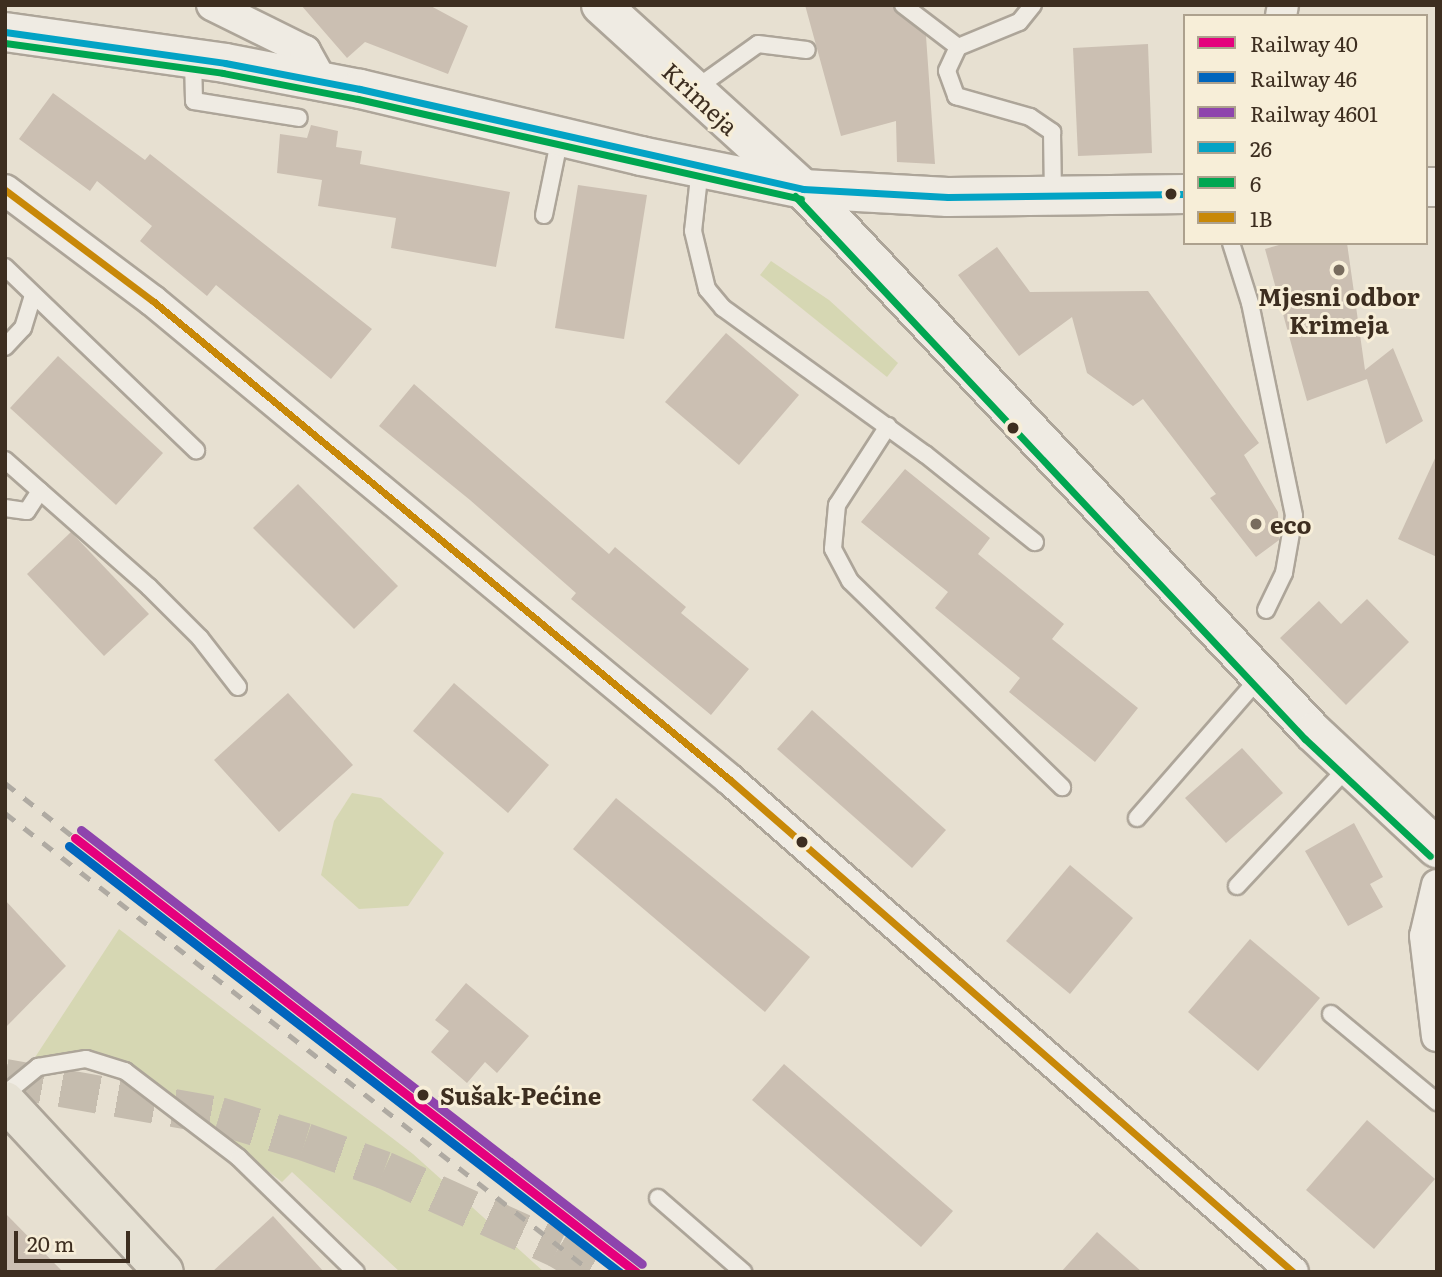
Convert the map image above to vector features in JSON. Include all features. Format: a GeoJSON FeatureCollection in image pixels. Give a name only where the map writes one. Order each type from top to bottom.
{"type":"FeatureCollection","features":[{"type":"Feature","properties":{"kind":"main road","name":"Krimeja"},"geometry":{"type":"LineString","coordinates":[[601,5],[803,189],[1348,767],[1437,848]]}},
{"type":"Feature","properties":{"kind":"main road"},"geometry":{"type":"LineString","coordinates":[[5,32],[193,59],[322,82],[803,189],[948,197],[1183,194]]}},
{"type":"Feature","properties":{"kind":"main road"},"geometry":{"type":"LineString","coordinates":[[5,1101],[164,1272]]}},
{"type":"Feature","properties":{"kind":"street"},"geometry":{"type":"LineString","coordinates":[[212,5],[305,51],[322,82]]}},
{"type":"Feature","properties":{"kind":"street"},"geometry":{"type":"LineString","coordinates":[[5,190],[153,301],[729,779],[1293,1272]]}},
{"type":"Feature","properties":{"kind":"street"},"geometry":{"type":"LineString","coordinates":[[1437,885],[1425,936],[1437,1037]]}},
{"type":"Feature","properties":{"kind":"lane"},"geometry":{"type":"LineString","coordinates":[[903,5],[958,47]]}},
{"type":"Feature","properties":{"kind":"lane"},"geometry":{"type":"LineString","coordinates":[[1033,5],[1019,22],[958,47],[947,71],[956,96],[1030,117],[1052,132],[1052,196]]}},
{"type":"Feature","properties":{"kind":"lane"},"geometry":{"type":"LineString","coordinates":[[693,90],[758,44],[807,50]]}},
{"type":"Feature","properties":{"kind":"lane"},"geometry":{"type":"LineString","coordinates":[[193,59],[194,101],[299,118]]}},
{"type":"Feature","properties":{"kind":"lane"},"geometry":{"type":"LineString","coordinates":[[544,215],[560,137]]}},
{"type":"Feature","properties":{"kind":"lane"},"geometry":{"type":"LineString","coordinates":[[700,168],[693,231],[706,289],[723,308],[888,426],[1035,542]]}},
{"type":"Feature","properties":{"kind":"lane"},"geometry":{"type":"LineString","coordinates":[[1232,245],[1250,303],[1294,516],[1284,573],[1266,610]]}},
{"type":"Feature","properties":{"kind":"lane"},"geometry":{"type":"LineString","coordinates":[[5,267],[196,450]]}},
{"type":"Feature","properties":{"kind":"lane"},"geometry":{"type":"LineString","coordinates":[[5,347],[23,328],[33,295]]}},
{"type":"Feature","properties":{"kind":"lane"},"geometry":{"type":"LineString","coordinates":[[888,426],[837,505],[832,549],[850,581],[1062,788]]}},
{"type":"Feature","properties":{"kind":"lane"},"geometry":{"type":"LineString","coordinates":[[5,460],[149,587],[200,638],[238,687]]}},
{"type":"Feature","properties":{"kind":"lane"},"geometry":{"type":"LineString","coordinates":[[5,509],[27,511],[40,491]]}},
{"type":"Feature","properties":{"kind":"lane"},"geometry":{"type":"LineString","coordinates":[[1137,817],[1261,676]]}},
{"type":"Feature","properties":{"kind":"lane"},"geometry":{"type":"LineString","coordinates":[[1237,886],[1348,767]]}},
{"type":"Feature","properties":{"kind":"lane"},"geometry":{"type":"LineString","coordinates":[[1331,1014],[1437,1102]]}},
{"type":"Feature","properties":{"kind":"lane"},"geometry":{"type":"LineString","coordinates":[[5,1094],[38,1067],[86,1059],[125,1071],[239,1158],[356,1272]]}},
{"type":"Feature","properties":{"kind":"lane"},"geometry":{"type":"LineString","coordinates":[[658,1198],[743,1272]]}},
{"type":"Feature","properties":{"kind":"green space"},"geometry":{"type":"Polygon","coordinates":[[[771,261],[829,300],[898,363],[887,377],[760,275],[771,261]]]}},
{"type":"Feature","properties":{"kind":"green space"},"geometry":{"type":"Polygon","coordinates":[[[352,793],[381,798],[444,853],[408,906],[359,909],[321,875],[334,821],[352,793]]]}},
{"type":"Feature","properties":{"kind":"green space"},"geometry":{"type":"Polygon","coordinates":[[[119,929],[413,1154],[544,1272],[400,1272],[292,1172],[282,1182],[127,1064],[99,1054],[59,1057],[28,1068],[119,929]]]}},
{"type":"Feature","properties":{"kind":"building"},"geometry":{"type":"Polygon","coordinates":[[[301,5],[429,5],[468,26],[448,74],[365,42],[347,58],[301,5]]]}},
{"type":"Feature","properties":{"kind":"building"},"geometry":{"type":"Polygon","coordinates":[[[805,5],[893,5],[926,36],[935,164],[897,162],[896,121],[841,136],[805,5]]]}},
{"type":"Feature","properties":{"kind":"building"},"geometry":{"type":"Polygon","coordinates":[[[1148,44],[1152,153],[1078,156],[1073,48],[1148,44]]]}},
{"type":"Feature","properties":{"kind":"building"},"geometry":{"type":"Polygon","coordinates":[[[53,93],[145,160],[150,154],[372,329],[331,379],[216,285],[207,296],[140,241],[152,226],[97,181],[90,191],[19,139],[53,93]]]}},
{"type":"Feature","properties":{"kind":"building"},"geometry":{"type":"Polygon","coordinates":[[[311,125],[338,131],[336,147],[362,151],[360,164],[510,192],[496,267],[391,248],[396,218],[318,206],[322,180],[277,173],[280,134],[307,138],[311,125]]]}},
{"type":"Feature","properties":{"kind":"building"},"geometry":{"type":"Polygon","coordinates":[[[578,185],[647,195],[624,339],[555,328],[578,185]]]}},
{"type":"Feature","properties":{"kind":"building"},"geometry":{"type":"Polygon","coordinates":[[[1279,245],[1347,245],[1365,370],[1393,348],[1423,421],[1386,444],[1367,379],[1307,401],[1265,249],[1279,245]]]}},
{"type":"Feature","properties":{"kind":"building"},"geometry":{"type":"Polygon","coordinates":[[[997,247],[1030,292],[1148,291],[1259,443],[1244,455],[1278,512],[1279,540],[1256,557],[1210,498],[1216,494],[1143,399],[1133,406],[1087,373],[1072,317],[1019,356],[958,275],[997,247]]]}},
{"type":"Feature","properties":{"kind":"building"},"geometry":{"type":"Polygon","coordinates":[[[726,333],[799,395],[739,465],[665,402],[726,333]]]}},
{"type":"Feature","properties":{"kind":"building"},"geometry":{"type":"Polygon","coordinates":[[[58,356],[163,453],[116,505],[10,408],[58,356]]]}},
{"type":"Feature","properties":{"kind":"building"},"geometry":{"type":"Polygon","coordinates":[[[414,384],[609,554],[615,547],[686,607],[681,613],[749,669],[711,715],[571,599],[576,593],[470,500],[379,426],[414,384]]]}},
{"type":"Feature","properties":{"kind":"building"},"geometry":{"type":"Polygon","coordinates":[[[1437,454],[1437,557],[1398,539],[1437,454]]]}},
{"type":"Feature","properties":{"kind":"building"},"geometry":{"type":"Polygon","coordinates":[[[905,469],[990,538],[978,554],[1064,624],[1052,639],[1138,708],[1095,762],[1009,692],[1020,678],[935,608],[948,592],[861,522],[905,469]]]}},
{"type":"Feature","properties":{"kind":"building"},"geometry":{"type":"Polygon","coordinates":[[[298,484],[398,586],[354,629],[253,528],[298,484]]]}},
{"type":"Feature","properties":{"kind":"building"},"geometry":{"type":"Polygon","coordinates":[[[71,532],[149,614],[104,656],[27,574],[71,532]]]}},
{"type":"Feature","properties":{"kind":"building"},"geometry":{"type":"Polygon","coordinates":[[[1367,599],[1409,642],[1346,705],[1280,638],[1319,601],[1341,624],[1367,599]]]}},
{"type":"Feature","properties":{"kind":"building"},"geometry":{"type":"Polygon","coordinates":[[[454,683],[549,765],[508,813],[413,731],[454,683]]]}},
{"type":"Feature","properties":{"kind":"building"},"geometry":{"type":"Polygon","coordinates":[[[288,693],[353,765],[279,832],[214,760],[288,693]]]}},
{"type":"Feature","properties":{"kind":"building"},"geometry":{"type":"Polygon","coordinates":[[[812,710],[946,830],[912,868],[777,749],[812,710]]]}},
{"type":"Feature","properties":{"kind":"building"},"geometry":{"type":"Polygon","coordinates":[[[1242,748],[1283,793],[1226,843],[1185,798],[1242,748]]]}},
{"type":"Feature","properties":{"kind":"building"},"geometry":{"type":"Polygon","coordinates":[[[616,798],[810,957],[765,1012],[573,849],[616,798]]]}},
{"type":"Feature","properties":{"kind":"building"},"geometry":{"type":"Polygon","coordinates":[[[1354,823],[1383,877],[1370,884],[1383,907],[1348,926],[1305,851],[1354,823]]]}},
{"type":"Feature","properties":{"kind":"building"},"geometry":{"type":"Polygon","coordinates":[[[1070,865],[1133,918],[1070,994],[1006,941],[1070,865]]]}},
{"type":"Feature","properties":{"kind":"building"},"geometry":{"type":"Polygon","coordinates":[[[5,900],[66,966],[5,1028],[5,900]]]}},
{"type":"Feature","properties":{"kind":"building"},"geometry":{"type":"Polygon","coordinates":[[[1250,939],[1320,998],[1258,1071],[1188,1012],[1250,939]]]}},
{"type":"Feature","properties":{"kind":"building"},"geometry":{"type":"Polygon","coordinates":[[[466,983],[529,1036],[497,1073],[485,1062],[467,1083],[431,1052],[449,1031],[435,1020],[466,983]]]}},
{"type":"Feature","properties":{"kind":"building"},"geometry":{"type":"Polygon","coordinates":[[[784,1064],[953,1211],[921,1247],[752,1100],[784,1064]]]}},
{"type":"Feature","properties":{"kind":"building"},"geometry":{"type":"Polygon","coordinates":[[[1367,1120],[1435,1179],[1374,1249],[1306,1190],[1367,1120]]]}},
{"type":"Feature","properties":{"kind":"building"},"geometry":{"type":"Polygon","coordinates":[[[5,1213],[63,1272],[5,1272],[5,1213]]]}},
{"type":"Feature","properties":{"kind":"building"},"geometry":{"type":"Polygon","coordinates":[[[273,1216],[324,1272],[212,1272],[273,1216]]]}},
{"type":"Feature","properties":{"kind":"building"},"geometry":{"type":"Polygon","coordinates":[[[1097,1232],[1142,1272],[1061,1272],[1097,1232]]]}},
{"type":"Feature","properties":{"kind":"tunnel"},"geometry":{"type":"LineString","coordinates":[[5,1078],[219,1116],[305,1142],[384,1170],[558,1249],[596,1272]]}},
{"type":"Feature","properties":{"kind":"railway"},"geometry":{"type":"LineString","coordinates":[[5,783],[75,838]]}},
{"type":"Feature","properties":{"kind":"railway"},"geometry":{"type":"LineString","coordinates":[[5,813],[592,1272]]}},
{"type":"Feature","properties":{"kind":"rail line","name":"4601"},"geometry":{"type":"LineString","coordinates":[[81,830],[642,1264]]}},
{"type":"Feature","properties":{"kind":"rail line","name":"40"},"geometry":{"type":"LineString","coordinates":[[75,838],[636,1272]]}},
{"type":"Feature","properties":{"kind":"rail line","name":"46"},"geometry":{"type":"LineString","coordinates":[[69,846],[619,1272]]}},
{"type":"Feature","properties":{"kind":"transit line","name":"26"},"geometry":{"type":"LineString","coordinates":[[5,32],[225,63],[360,89],[803,189],[948,197],[1183,194]]}},
{"type":"Feature","properties":{"kind":"transit line","name":"6"},"geometry":{"type":"LineString","coordinates":[[5,43],[223,73],[358,99],[801,199]]}},
{"type":"Feature","properties":{"kind":"transit line","name":"1B"},"geometry":{"type":"LineString","coordinates":[[5,190],[153,301],[729,779],[1293,1272]]}},
{"type":"Feature","properties":{"kind":"transit line","name":"6"},"geometry":{"type":"LineString","coordinates":[[795,196],[1305,739],[1430,856]]}},
{"type":"Feature","properties":{"kind":"place","name":"Mjesni odbor Krimeja"},"geometry":{"type":"Point","coordinates":[1339,270]}},
{"type":"Feature","properties":{"kind":"place","name":"eco"},"geometry":{"type":"Point","coordinates":[1256,524]}},
{"type":"Feature","properties":{"kind":"place","name":"Sušak-Pećine"},"geometry":{"type":"Point","coordinates":[423,1095]}}]}
